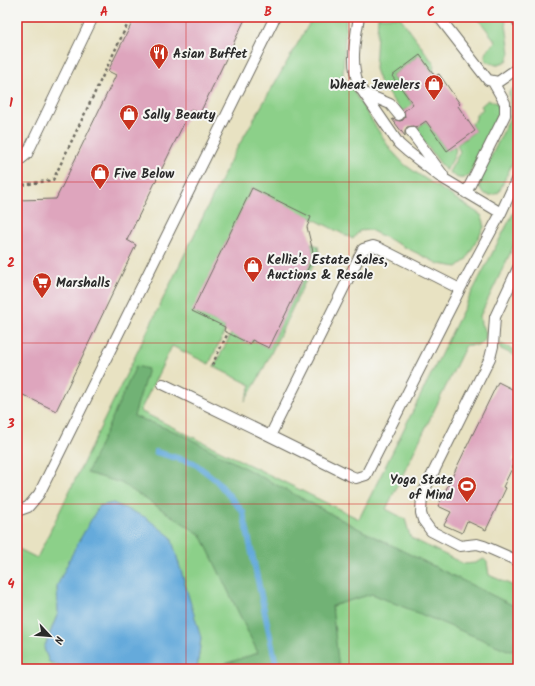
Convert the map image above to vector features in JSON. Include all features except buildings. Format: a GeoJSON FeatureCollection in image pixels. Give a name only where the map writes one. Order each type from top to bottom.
{"type":"FeatureCollection","features":[{"type":"Feature","properties":{"kind":"lane"},"geometry":{"type":"LineString","coordinates":[[17,162],[26,154],[94,17]]}},
{"type":"Feature","properties":{"kind":"lane"},"geometry":{"type":"LineString","coordinates":[[17,511],[28,507],[39,494],[275,17]]}},
{"type":"Feature","properties":{"kind":"lane"},"geometry":{"type":"LineString","coordinates":[[359,17],[353,66],[355,77],[364,93],[399,144],[418,161],[466,194],[501,213]]}},
{"type":"Feature","properties":{"kind":"lane"},"geometry":{"type":"LineString","coordinates":[[439,17],[483,76],[488,80],[493,82],[502,80],[518,68]]}},
{"type":"Feature","properties":{"kind":"lane"},"geometry":{"type":"LineString","coordinates":[[517,17],[518,22]]}},
{"type":"Feature","properties":{"kind":"lane"},"geometry":{"type":"LineString","coordinates":[[466,194],[505,115],[505,103],[493,82]]}},
{"type":"Feature","properties":{"kind":"lane"},"geometry":{"type":"LineString","coordinates":[[364,93],[390,104],[399,115]]}},
{"type":"Feature","properties":{"kind":"lane"},"geometry":{"type":"LineString","coordinates":[[411,132],[448,181]]}},
{"type":"Feature","properties":{"kind":"lane"},"geometry":{"type":"LineString","coordinates":[[163,384],[351,476],[356,478],[366,475],[460,289],[501,213],[518,176]]}},
{"type":"Feature","properties":{"kind":"lane"},"geometry":{"type":"LineString","coordinates":[[270,436],[363,249],[373,246],[379,248],[460,289]]}},
{"type":"Feature","properties":{"kind":"lane"},"geometry":{"type":"LineString","coordinates":[[518,268],[495,317],[493,346],[490,358],[422,495],[420,504],[423,520],[431,531],[460,546],[477,544],[518,561]]}},
{"type":"Feature","properties":{"kind":"path"},"geometry":{"type":"LineString","coordinates":[[17,186],[53,180],[131,17]]}},
{"type":"Feature","properties":{"kind":"path"},"geometry":{"type":"LineString","coordinates":[[212,366],[228,333]]}},
{"type":"Feature","properties":{"kind":"green space"},"geometry":{"type":"Polygon","coordinates":[[[313,17],[346,17],[343,75],[390,149],[405,165],[481,215],[484,222],[484,227],[466,260],[457,267],[439,264],[370,230],[359,231],[353,239],[252,188],[193,311],[225,327],[225,331],[209,364],[172,346],[140,411],[359,519],[472,292],[518,204],[518,237],[480,316],[481,324],[486,332],[485,340],[479,345],[466,345],[386,509],[405,519],[410,536],[413,539],[464,564],[475,563],[484,559],[487,562],[489,575],[518,588],[518,669],[197,669],[201,638],[57,586],[58,613],[44,648],[49,662],[67,669],[17,669],[17,548],[37,558],[232,157],[313,17]]]}},
{"type":"Feature","properties":{"kind":"green space"},"geometry":{"type":"Polygon","coordinates":[[[378,17],[400,17],[434,64],[433,73],[419,55],[392,76],[413,105],[402,112],[380,83],[375,69],[378,17]]]}},
{"type":"Feature","properties":{"kind":"green space"},"geometry":{"type":"Polygon","coordinates":[[[477,17],[505,17],[510,53],[507,61],[496,65],[486,61],[486,52],[496,42],[477,17]]]}},
{"type":"Feature","properties":{"kind":"green space"},"geometry":{"type":"Polygon","coordinates":[[[518,84],[518,151],[499,192],[488,195],[481,189],[479,181],[511,114],[509,92],[518,84]]]}},
{"type":"Feature","properties":{"kind":"green space"},"geometry":{"type":"Polygon","coordinates":[[[488,100],[497,103],[499,113],[469,175],[463,178],[456,177],[449,172],[460,152],[457,145],[475,131],[471,125],[476,119],[476,115],[483,109],[481,106],[488,100]]]}},
{"type":"Feature","properties":{"kind":"green space"},"geometry":{"type":"Polygon","coordinates":[[[426,121],[447,151],[455,146],[455,155],[446,171],[415,130],[426,121]]]}},
{"type":"Feature","properties":{"kind":"green space"},"geometry":{"type":"Polygon","coordinates":[[[311,243],[318,246],[319,253],[261,374],[245,401],[251,385],[214,367],[231,334],[250,344],[252,340],[269,348],[314,256],[311,243]]]}},
{"type":"Feature","properties":{"kind":"green space"},"geometry":{"type":"Polygon","coordinates":[[[501,344],[518,352],[518,357],[499,348],[501,344]]]}},
{"type":"Feature","properties":{"kind":"green space"},"geometry":{"type":"Polygon","coordinates":[[[136,366],[148,369],[134,416],[181,434],[363,531],[518,608],[518,650],[510,651],[372,594],[332,606],[339,669],[223,669],[224,664],[258,653],[201,535],[121,483],[87,473],[136,366]]]}},
{"type":"Feature","properties":{"kind":"water"},"geometry":{"type":"Polygon","coordinates":[[[113,503],[145,517],[171,537],[201,638],[197,669],[67,669],[49,662],[44,648],[58,613],[57,586],[75,548],[99,506],[113,503]]]}},
{"type":"Feature","properties":{"kind":"waterway"},"geometry":{"type":"LineString","coordinates":[[156,452],[194,463],[216,480],[243,512],[277,669]]}},
{"type":"Feature","properties":{"kind":"place","name":"Asian Buffet"},"geometry":{"type":"Point","coordinates":[159,70]}},
{"type":"Feature","properties":{"kind":"place","name":"Wheat Jewelers"},"geometry":{"type":"Point","coordinates":[434,101]}},
{"type":"Feature","properties":{"kind":"place","name":"Sally Beauty"},"geometry":{"type":"Point","coordinates":[129,131]}},
{"type":"Feature","properties":{"kind":"place","name":"Five Below"},"geometry":{"type":"Point","coordinates":[100,190]}},
{"type":"Feature","properties":{"kind":"place","name":"Kellie's Estate Sales, Auctions & Resale"},"geometry":{"type":"Point","coordinates":[253,283]}},
{"type":"Feature","properties":{"kind":"place","name":"Marshalls"},"geometry":{"type":"Point","coordinates":[42,299]}},
{"type":"Feature","properties":{"kind":"place","name":"Yoga State of Mind"},"geometry":{"type":"Point","coordinates":[467,503]}}]}
